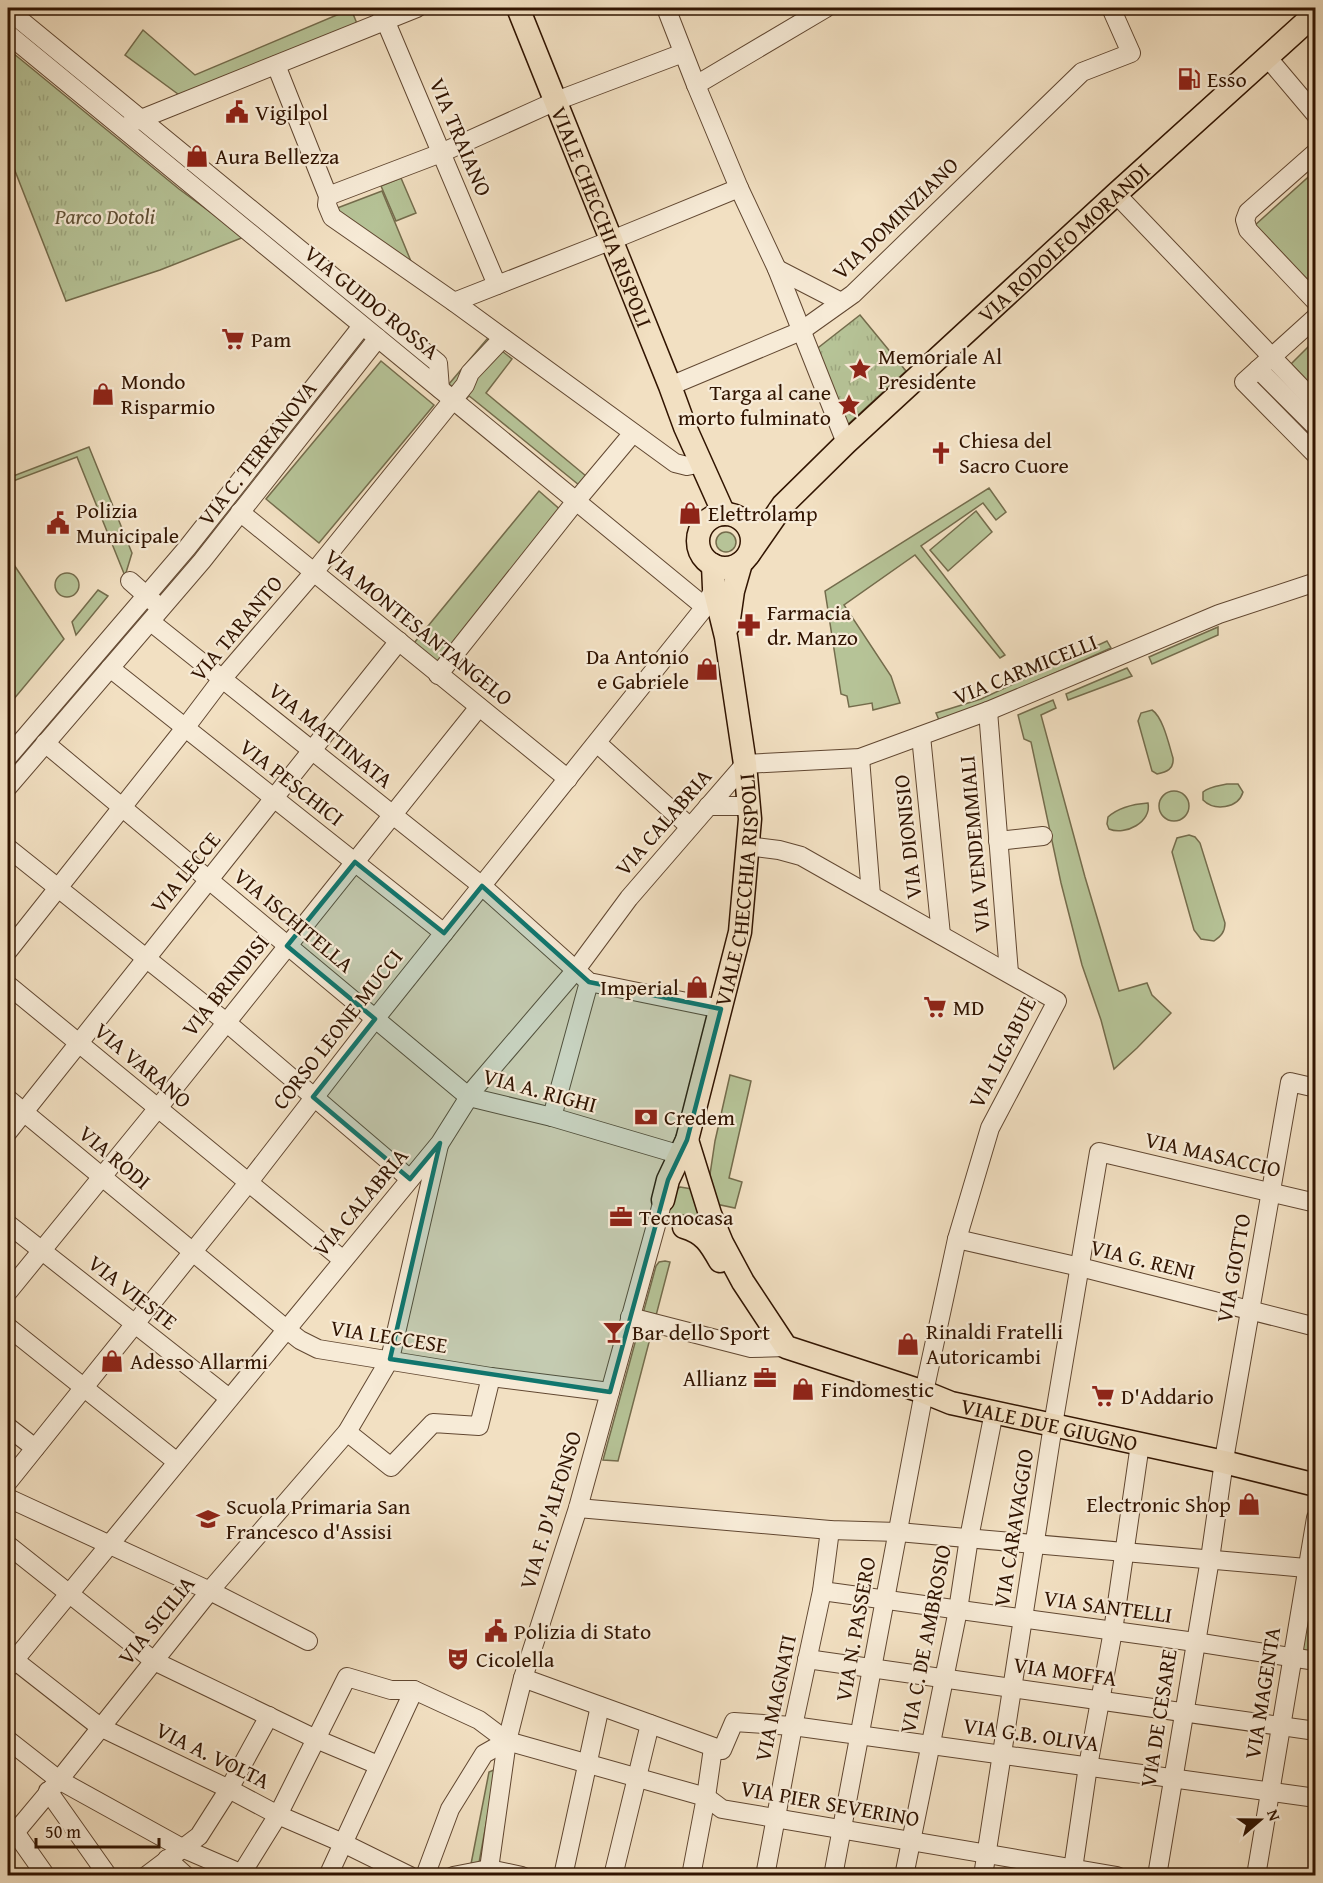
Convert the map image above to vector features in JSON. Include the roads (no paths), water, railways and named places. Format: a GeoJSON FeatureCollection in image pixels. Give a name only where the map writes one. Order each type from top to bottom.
{"type":"FeatureCollection","features":[{"type":"Feature","properties":{"kind":"main road","name":"VIALE CHECCHIA RISPOLI"},"geometry":{"type":"LineString","coordinates":[[518,8],[685,428],[702,526],[698,543],[705,560],[713,565],[709,597],[726,637],[745,764],[750,819],[740,932],[684,1148],[668,1180],[663,1200]]}},
{"type":"Feature","properties":{"kind":"main road","name":"VIA RODOLFO MORANDI"},"geometry":{"type":"LineString","coordinates":[[745,558],[783,504],[846,443],[1316,13]]}},
{"type":"Feature","properties":{"kind":"main road","name":"VIALE CHECCHIA RISPOLI"},"geometry":{"type":"LineString","coordinates":[[685,428],[734,517],[752,536],[752,545],[733,591],[726,637]]}},
{"type":"Feature","properties":{"kind":"main road","name":"VIA RODOLFO MORANDI"},"geometry":{"type":"LineString","coordinates":[[734,517],[768,512],[783,504]]}},
{"type":"Feature","properties":{"kind":"main road"},"geometry":{"type":"LineString","coordinates":[[702,526],[715,515],[734,517]]}},
{"type":"Feature","properties":{"kind":"main road"},"geometry":{"type":"LineString","coordinates":[[713,565],[727,568],[745,558]]}},
{"type":"Feature","properties":{"kind":"main road"},"geometry":{"type":"LineString","coordinates":[[684,1148],[722,1243],[743,1282],[786,1347]]}},
{"type":"Feature","properties":{"kind":"main road"},"geometry":{"type":"LineString","coordinates":[[684,1227],[691,1226],[702,1218],[706,1203],[705,1196],[695,1185],[681,1183],[668,1189],[663,1200],[662,1209],[665,1216],[676,1226],[696,1231],[708,1241],[753,1315],[770,1334],[786,1347]]}},
{"type":"Feature","properties":{"kind":"main road","name":"VIALE DUE GIUGNO"},"geometry":{"type":"LineString","coordinates":[[786,1347],[951,1403],[1224,1462],[1316,1485]]}},
{"type":"Feature","properties":{"kind":"street"},"geometry":{"type":"LineString","coordinates":[[121,127],[276,65],[382,14],[417,8]]}},
{"type":"Feature","properties":{"kind":"street"},"geometry":{"type":"LineString","coordinates":[[666,8],[739,188],[777,269],[846,443]]}},
{"type":"Feature","properties":{"kind":"street"},"geometry":{"type":"LineString","coordinates":[[696,85],[826,8]]}},
{"type":"Feature","properties":{"kind":"street","name":"VIA DOMINZIANO"},"geometry":{"type":"LineString","coordinates":[[670,386],[801,331],[853,294],[1082,72],[1131,53],[1111,8]]}},
{"type":"Feature","properties":{"kind":"street"},"geometry":{"type":"LineString","coordinates":[[8,10],[438,363],[447,394]]}},
{"type":"Feature","properties":{"kind":"street","name":"VIA TRAIANO"},"geometry":{"type":"LineString","coordinates":[[382,14],[497,285]]}},
{"type":"Feature","properties":{"kind":"street","name":"VIA GUIDO ROSSA"},"geometry":{"type":"LineString","coordinates":[[8,34],[576,501],[709,597]]}},
{"type":"Feature","properties":{"kind":"street"},"geometry":{"type":"LineString","coordinates":[[328,196],[441,153],[556,101],[683,53]]}},
{"type":"Feature","properties":{"kind":"street"},"geometry":{"type":"LineString","coordinates":[[1267,57],[1316,115]]}},
{"type":"Feature","properties":{"kind":"street"},"geometry":{"type":"LineString","coordinates":[[276,65],[328,196],[327,205],[332,217],[454,302],[675,463],[692,465]]}},
{"type":"Feature","properties":{"kind":"street"},"geometry":{"type":"LineString","coordinates":[[1316,152],[1248,212],[1245,220],[1248,230],[1316,302]]}},
{"type":"Feature","properties":{"kind":"street"},"geometry":{"type":"LineString","coordinates":[[454,302],[739,188]]}},
{"type":"Feature","properties":{"kind":"street"},"geometry":{"type":"LineString","coordinates":[[1116,194],[1264,363],[1316,427]]}},
{"type":"Feature","properties":{"kind":"street"},"geometry":{"type":"LineString","coordinates":[[777,269],[841,302]]}},
{"type":"Feature","properties":{"kind":"street"},"geometry":{"type":"LineString","coordinates":[[1316,317],[1244,382],[1316,455]]}},
{"type":"Feature","properties":{"kind":"street"},"geometry":{"type":"LineString","coordinates":[[8,757],[187,548],[362,326]]}},
{"type":"Feature","properties":{"kind":"street","name":"VIA C. TERRANOVA"},"geometry":{"type":"LineString","coordinates":[[8,787],[156,616],[378,338]]}},
{"type":"Feature","properties":{"kind":"street","name":"VIA TARANTO"},"geometry":{"type":"LineString","coordinates":[[8,951],[222,679],[314,572],[447,394],[465,385],[470,373],[503,338]]}},
{"type":"Feature","properties":{"kind":"street"},"geometry":{"type":"LineString","coordinates":[[1264,363],[1316,403]]}},
{"type":"Feature","properties":{"kind":"street"},"geometry":{"type":"LineString","coordinates":[[438,675],[633,433]]}},
{"type":"Feature","properties":{"kind":"street","name":"VIA MONTESANTANGELO"},"geometry":{"type":"LineString","coordinates":[[240,512],[568,779]]}},
{"type":"Feature","properties":{"kind":"street","name":"VIA MATTINATA"},"geometry":{"type":"LineString","coordinates":[[130,582],[147,596],[156,616],[222,679],[482,886],[582,976]]}},
{"type":"Feature","properties":{"kind":"street","name":"VIA CARMICELLI"},"geometry":{"type":"LineString","coordinates":[[745,764],[860,758],[988,711],[1219,614],[1316,582]]}},
{"type":"Feature","properties":{"kind":"street","name":"CORSO LEONE MUCCI"},"geometry":{"type":"LineString","coordinates":[[8,1482],[193,1253],[709,597]]}},
{"type":"Feature","properties":{"kind":"street","name":"VIA LECCE"},"geometry":{"type":"LineString","coordinates":[[8,1132],[399,641]]}},
{"type":"Feature","properties":{"kind":"street","name":"VIA PESCHICI"},"geometry":{"type":"LineString","coordinates":[[110,668],[444,933]]}},
{"type":"Feature","properties":{"kind":"street","name":"VIA BRINDISI"},"geometry":{"type":"LineString","coordinates":[[8,1292],[479,707]]}},
{"type":"Feature","properties":{"kind":"street","name":"VIA VENDEMMIALI"},"geometry":{"type":"LineString","coordinates":[[988,711],[1009,973]]}},
{"type":"Feature","properties":{"kind":"street","name":"VIA DIONISIO"},"geometry":{"type":"LineString","coordinates":[[921,736],[941,934]]}},
{"type":"Feature","properties":{"kind":"street"},"geometry":{"type":"LineString","coordinates":[[597,742],[690,827]]}},
{"type":"Feature","properties":{"kind":"street","name":"VIA ISCHITELLA"},"geometry":{"type":"LineString","coordinates":[[45,743],[375,1019]]}},
{"type":"Feature","properties":{"kind":"street"},"geometry":{"type":"LineString","coordinates":[[860,758],[871,895]]}},
{"type":"Feature","properties":{"kind":"street","name":"VIA CALABRIA"},"geometry":{"type":"LineString","coordinates":[[10,1661],[69,1593],[440,1143],[469,1097],[582,976],[629,898],[745,764]]}},
{"type":"Feature","properties":{"kind":"street"},"geometry":{"type":"LineString","coordinates":[[708,806],[749,806]]}},
{"type":"Feature","properties":{"kind":"street"},"geometry":{"type":"LineString","coordinates":[[998,841],[1043,836]]}},
{"type":"Feature","properties":{"kind":"street","name":"VIA LIGABUE"},"geometry":{"type":"LineString","coordinates":[[748,846],[779,850],[801,856],[1057,1001],[990,1128],[957,1239],[924,1392]]}},
{"type":"Feature","properties":{"kind":"street"},"geometry":{"type":"LineString","coordinates":[[8,848],[226,1022],[410,1179]]}},
{"type":"Feature","properties":{"kind":"street"},"geometry":{"type":"LineString","coordinates":[[552,1117],[582,976],[721,1009]]}},
{"type":"Feature","properties":{"kind":"street","name":"VIA VARANO"},"geometry":{"type":"LineString","coordinates":[[8,984],[344,1260]]}},
{"type":"Feature","properties":{"kind":"street","name":"VIA A. RIGHI"},"geometry":{"type":"LineString","coordinates":[[375,1019],[469,1097],[684,1148]]}},
{"type":"Feature","properties":{"kind":"street","name":"VIA GIOTTO"},"geometry":{"type":"LineString","coordinates":[[1224,1462],[1290,1082],[1316,1088]]}},
{"type":"Feature","properties":{"kind":"street","name":"VIA RODI"},"geometry":{"type":"LineString","coordinates":[[8,1099],[193,1253]]}},
{"type":"Feature","properties":{"kind":"street","name":"VIA SICILIA"},"geometry":{"type":"LineString","coordinates":[[11,1836],[210,1592],[347,1432],[390,1359],[440,1143]]}},
{"type":"Feature","properties":{"kind":"street","name":"VIA MASACCIO"},"geometry":{"type":"LineString","coordinates":[[1099,1152],[1316,1203]]}},
{"type":"Feature","properties":{"kind":"street","name":"VIA CARAVAGGIO"},"geometry":{"type":"LineString","coordinates":[[983,1875],[1053,1425],[1099,1152]]}},
{"type":"Feature","properties":{"kind":"street","name":"VIA F. D'ALFONSO"},"geometry":{"type":"LineString","coordinates":[[488,1872],[507,1741],[523,1678],[578,1508],[663,1200]]}},
{"type":"Feature","properties":{"kind":"street","name":"VIA VIESTE"},"geometry":{"type":"LineString","coordinates":[[8,1224],[229,1398]]}},
{"type":"Feature","properties":{"kind":"street"},"geometry":{"type":"LineString","coordinates":[[654,1230],[684,1227]]}},
{"type":"Feature","properties":{"kind":"street","name":"VIA G. RENI"},"geometry":{"type":"LineString","coordinates":[[957,1239],[1316,1327]]}},
{"type":"Feature","properties":{"kind":"street","name":"VIA LECCESE"},"geometry":{"type":"LineString","coordinates":[[193,1253],[300,1340],[318,1349],[491,1377],[610,1392]]}},
{"type":"Feature","properties":{"kind":"street","name":"VIALE DUE GIUGNO"},"geometry":{"type":"LineString","coordinates":[[630,1317],[751,1348],[786,1347]]}},
{"type":"Feature","properties":{"kind":"street"},"geometry":{"type":"LineString","coordinates":[[8,1328],[177,1462]]}},
{"type":"Feature","properties":{"kind":"street"},"geometry":{"type":"LineString","coordinates":[[347,1432],[391,1467],[433,1423],[479,1426],[491,1377]]}},
{"type":"Feature","properties":{"kind":"street","name":"VIA N. PASSERO"},"geometry":{"type":"LineString","coordinates":[[833,1875],[924,1392]]}},
{"type":"Feature","properties":{"kind":"street","name":"VIA C. DE AMBROSIO"},"geometry":{"type":"LineString","coordinates":[[904,1875],[958,1610],[969,1538],[994,1412]]}},
{"type":"Feature","properties":{"kind":"street"},"geometry":{"type":"LineString","coordinates":[[8,1427],[35,1448]]}},
{"type":"Feature","properties":{"kind":"street"},"geometry":{"type":"LineString","coordinates":[[1072,1872],[1099,1700],[1113,1631],[1140,1444]]}},
{"type":"Feature","properties":{"kind":"street","name":"VIA DE CESARE"},"geometry":{"type":"LineString","coordinates":[[1157,1875],[1224,1462]]}},
{"type":"Feature","properties":{"kind":"street"},"geometry":{"type":"LineString","coordinates":[[8,1498],[210,1592],[308,1641]]}},
{"type":"Feature","properties":{"kind":"street"},"geometry":{"type":"LineString","coordinates":[[578,1508],[830,1530],[898,1532],[1306,1568]]}},
{"type":"Feature","properties":{"kind":"street","name":"VIA MAGENTA"},"geometry":{"type":"LineString","coordinates":[[1256,1875],[1316,1518]]}},
{"type":"Feature","properties":{"kind":"street","name":"VIA MAGNATI"},"geometry":{"type":"LineString","coordinates":[[765,1875],[792,1726],[822,1591],[830,1530]]}},
{"type":"Feature","properties":{"kind":"street"},"geometry":{"type":"LineString","coordinates":[[8,1545],[154,1661],[378,1765]]}},
{"type":"Feature","properties":{"kind":"street","name":"VIA SANTELLI"},"geometry":{"type":"LineString","coordinates":[[822,1591],[1195,1642],[1316,1661]]}},
{"type":"Feature","properties":{"kind":"street","name":"VIA MOFFA"},"geometry":{"type":"LineString","coordinates":[[807,1659],[1316,1731]]}},
{"type":"Feature","properties":{"kind":"street","name":"VIA A. VOLTA"},"geometry":{"type":"LineString","coordinates":[[10,1661],[100,1727],[278,1815],[410,1875]]}},
{"type":"Feature","properties":{"kind":"street"},"geometry":{"type":"LineString","coordinates":[[53,1786],[243,1875],[278,1815],[347,1677],[391,1690],[414,1690],[480,1720],[507,1741],[484,1754],[450,1809],[425,1875]]}},
{"type":"Feature","properties":{"kind":"street"},"geometry":{"type":"LineString","coordinates":[[523,1678],[713,1748],[691,1875]]}},
{"type":"Feature","properties":{"kind":"street"},"geometry":{"type":"LineString","coordinates":[[328,1875],[414,1690]]}},
{"type":"Feature","properties":{"kind":"street"},"geometry":{"type":"LineString","coordinates":[[562,1875],[600,1706]]}},
{"type":"Feature","properties":{"kind":"street"},"geometry":{"type":"LineString","coordinates":[[146,1875],[199,1836],[229,1789],[269,1716]]}},
{"type":"Feature","properties":{"kind":"street","name":"VIA G.B. OLIVA"},"geometry":{"type":"LineString","coordinates":[[713,1748],[722,1750],[734,1722],[792,1726],[1316,1798]]}},
{"type":"Feature","properties":{"kind":"street"},"geometry":{"type":"LineString","coordinates":[[613,1875],[650,1724]]}},
{"type":"Feature","properties":{"kind":"street"},"geometry":{"type":"LineString","coordinates":[[8,1740],[53,1786],[108,1875]]}},
{"type":"Feature","properties":{"kind":"street","name":"VIA PIER SEVERINO"},"geometry":{"type":"LineString","coordinates":[[507,1741],[706,1797],[722,1809],[987,1852],[1072,1872],[1117,1875]]}},
{"type":"Feature","properties":{"kind":"street"},"geometry":{"type":"LineString","coordinates":[[11,1836],[46,1875]]}},
{"type":"Feature","properties":{"kind":"street"},"geometry":{"type":"LineString","coordinates":[[167,1859],[186,1875]]}},
{"type":"Feature","properties":{"kind":"street"},"geometry":{"type":"LineString","coordinates":[[453,1875],[488,1872],[522,1875]]}},
{"type":"Feature","properties":{"kind":"place","name":"Esso"},"geometry":{"type":"Point","coordinates":[1189,79]}},
{"type":"Feature","properties":{"kind":"place","name":"Vigilpol"},"geometry":{"type":"Point","coordinates":[237,112]}},
{"type":"Feature","properties":{"kind":"place","name":"Aura Bellezza"},"geometry":{"type":"Point","coordinates":[197,156]}},
{"type":"Feature","properties":{"kind":"place","name":"Pam"},"geometry":{"type":"Point","coordinates":[233,339]}},
{"type":"Feature","properties":{"kind":"place","name":"Memoriale Al Presidente"},"geometry":{"type":"Point","coordinates":[860,369]}},
{"type":"Feature","properties":{"kind":"place","name":"Mondo Risparmio"},"geometry":{"type":"Point","coordinates":[103,394]}},
{"type":"Feature","properties":{"kind":"place","name":"Targa al cane morto fulminato"},"geometry":{"type":"Point","coordinates":[849,405]}},
{"type":"Feature","properties":{"kind":"place","name":"Chiesa del Sacro Cuore"},"geometry":{"type":"Point","coordinates":[941,453]}},
{"type":"Feature","properties":{"kind":"place","name":"Elettrolamp"},"geometry":{"type":"Point","coordinates":[690,513]}},
{"type":"Feature","properties":{"kind":"place","name":"Polizia Municipale"},"geometry":{"type":"Point","coordinates":[58,523]}},
{"type":"Feature","properties":{"kind":"place","name":"Farmacia dr. Manzo"},"geometry":{"type":"Point","coordinates":[749,625]}},
{"type":"Feature","properties":{"kind":"place","name":"Da Antonio e Gabriele"},"geometry":{"type":"Point","coordinates":[707,669]}},
{"type":"Feature","properties":{"kind":"place","name":"Imperial"},"geometry":{"type":"Point","coordinates":[697,987]}},
{"type":"Feature","properties":{"kind":"place","name":"MD"},"geometry":{"type":"Point","coordinates":[935,1007]}},
{"type":"Feature","properties":{"kind":"place","name":"Credem"},"geometry":{"type":"Point","coordinates":[646,1117]}},
{"type":"Feature","properties":{"kind":"place","name":"Tecnocasa"},"geometry":{"type":"Point","coordinates":[621,1217]}},
{"type":"Feature","properties":{"kind":"place","name":"Bar dello Sport"},"geometry":{"type":"Point","coordinates":[614,1332]}},
{"type":"Feature","properties":{"kind":"place","name":"Rinaldi Fratelli Autoricambi"},"geometry":{"type":"Point","coordinates":[908,1344]}},
{"type":"Feature","properties":{"kind":"place","name":"Adesso Allarmi"},"geometry":{"type":"Point","coordinates":[112,1361]}},
{"type":"Feature","properties":{"kind":"place","name":"Allianz"},"geometry":{"type":"Point","coordinates":[765,1378]}},
{"type":"Feature","properties":{"kind":"place","name":"Findomestic"},"geometry":{"type":"Point","coordinates":[803,1389]}},
{"type":"Feature","properties":{"kind":"place","name":"D'Addario"},"geometry":{"type":"Point","coordinates":[1103,1396]}},
{"type":"Feature","properties":{"kind":"place","name":"Electronic Shop"},"geometry":{"type":"Point","coordinates":[1249,1504]}},
{"type":"Feature","properties":{"kind":"place","name":"Scuola Primaria San Francesco d'Assisi"},"geometry":{"type":"Point","coordinates":[208,1519]}},
{"type":"Feature","properties":{"kind":"place","name":"Polizia di Stato"},"geometry":{"type":"Point","coordinates":[496,1631]}},
{"type":"Feature","properties":{"kind":"place","name":"Cicolella"},"geometry":{"type":"Point","coordinates":[458,1659]}},
{"type":"Feature","properties":{"kind":"park label","name":"Parco Dotoli"},"geometry":{"type":"Point","coordinates":[105,216]}}]}
